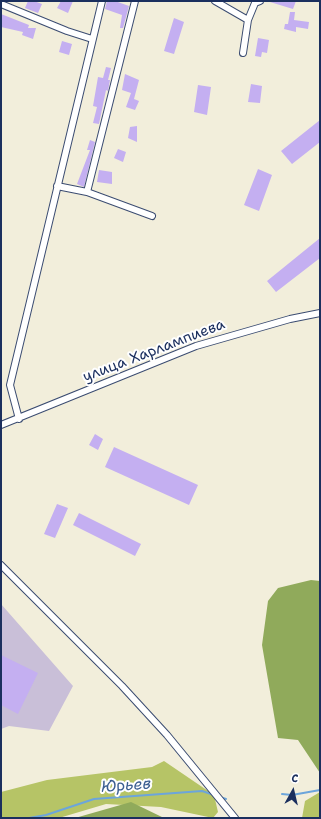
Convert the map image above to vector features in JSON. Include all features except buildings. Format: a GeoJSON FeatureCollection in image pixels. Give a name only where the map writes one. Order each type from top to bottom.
{"type":"FeatureCollection","features":[{"type":"Feature","properties":{"kind":"street"},"geometry":{"type":"LineString","coordinates":[[19,419],[10,385],[102,1]]}},
{"type":"Feature","properties":{"kind":"street"},"geometry":{"type":"LineString","coordinates":[[87,192],[135,1]]}},
{"type":"Feature","properties":{"kind":"street"},"geometry":{"type":"LineString","coordinates":[[215,1],[248,20]]}},
{"type":"Feature","properties":{"kind":"street"},"geometry":{"type":"LineString","coordinates":[[244,53],[248,20],[256,4],[260,1]]}},
{"type":"Feature","properties":{"kind":"street"},"geometry":{"type":"LineString","coordinates":[[1,4],[67,31],[92,39]]}},
{"type":"Feature","properties":{"kind":"street"},"geometry":{"type":"LineString","coordinates":[[57,186],[87,192],[152,216]]}},
{"type":"Feature","properties":{"kind":"street","name":"улица Харлампиева"},"geometry":{"type":"LineString","coordinates":[[1,425],[196,346],[290,319],[320,313]]}},
{"type":"Feature","properties":{"kind":"street"},"geometry":{"type":"LineString","coordinates":[[1,565],[122,686],[167,735],[234,818]]}},
{"type":"Feature","properties":{"kind":"shaded area"},"geometry":{"type":"Polygon","coordinates":[[[1,604],[73,686],[49,731],[9,726],[1,729],[1,604]]]}},
{"type":"Feature","properties":{"kind":"green space"},"geometry":{"type":"Polygon","coordinates":[[[311,580],[320,581],[320,773],[298,740],[278,738],[262,645],[268,601],[278,588],[311,580]]]}},
{"type":"Feature","properties":{"kind":"green space"},"geometry":{"type":"Polygon","coordinates":[[[164,761],[214,795],[218,812],[213,818],[161,807],[106,804],[59,818],[1,818],[1,792],[47,780],[152,767],[164,761]]]}},
{"type":"Feature","properties":{"kind":"green space"},"geometry":{"type":"Polygon","coordinates":[[[320,792],[320,818],[302,818],[305,801],[320,792]]]}},
{"type":"Feature","properties":{"kind":"green space"},"geometry":{"type":"Polygon","coordinates":[[[131,802],[164,818],[75,818],[131,802]]]}},
{"type":"Feature","properties":{"kind":"waterway","name":"Юрьев"},"geometry":{"type":"LineString","coordinates":[[282,794],[292,795],[320,790]]}},
{"type":"Feature","properties":{"kind":"waterway","name":"Юрьев"},"geometry":{"type":"LineString","coordinates":[[29,818],[46,815],[94,799],[202,791],[214,795]]}},
{"type":"Feature","properties":{"kind":"waterway","name":"Юрьев"},"geometry":{"type":"LineString","coordinates":[[220,797],[226,799]]}}]}
